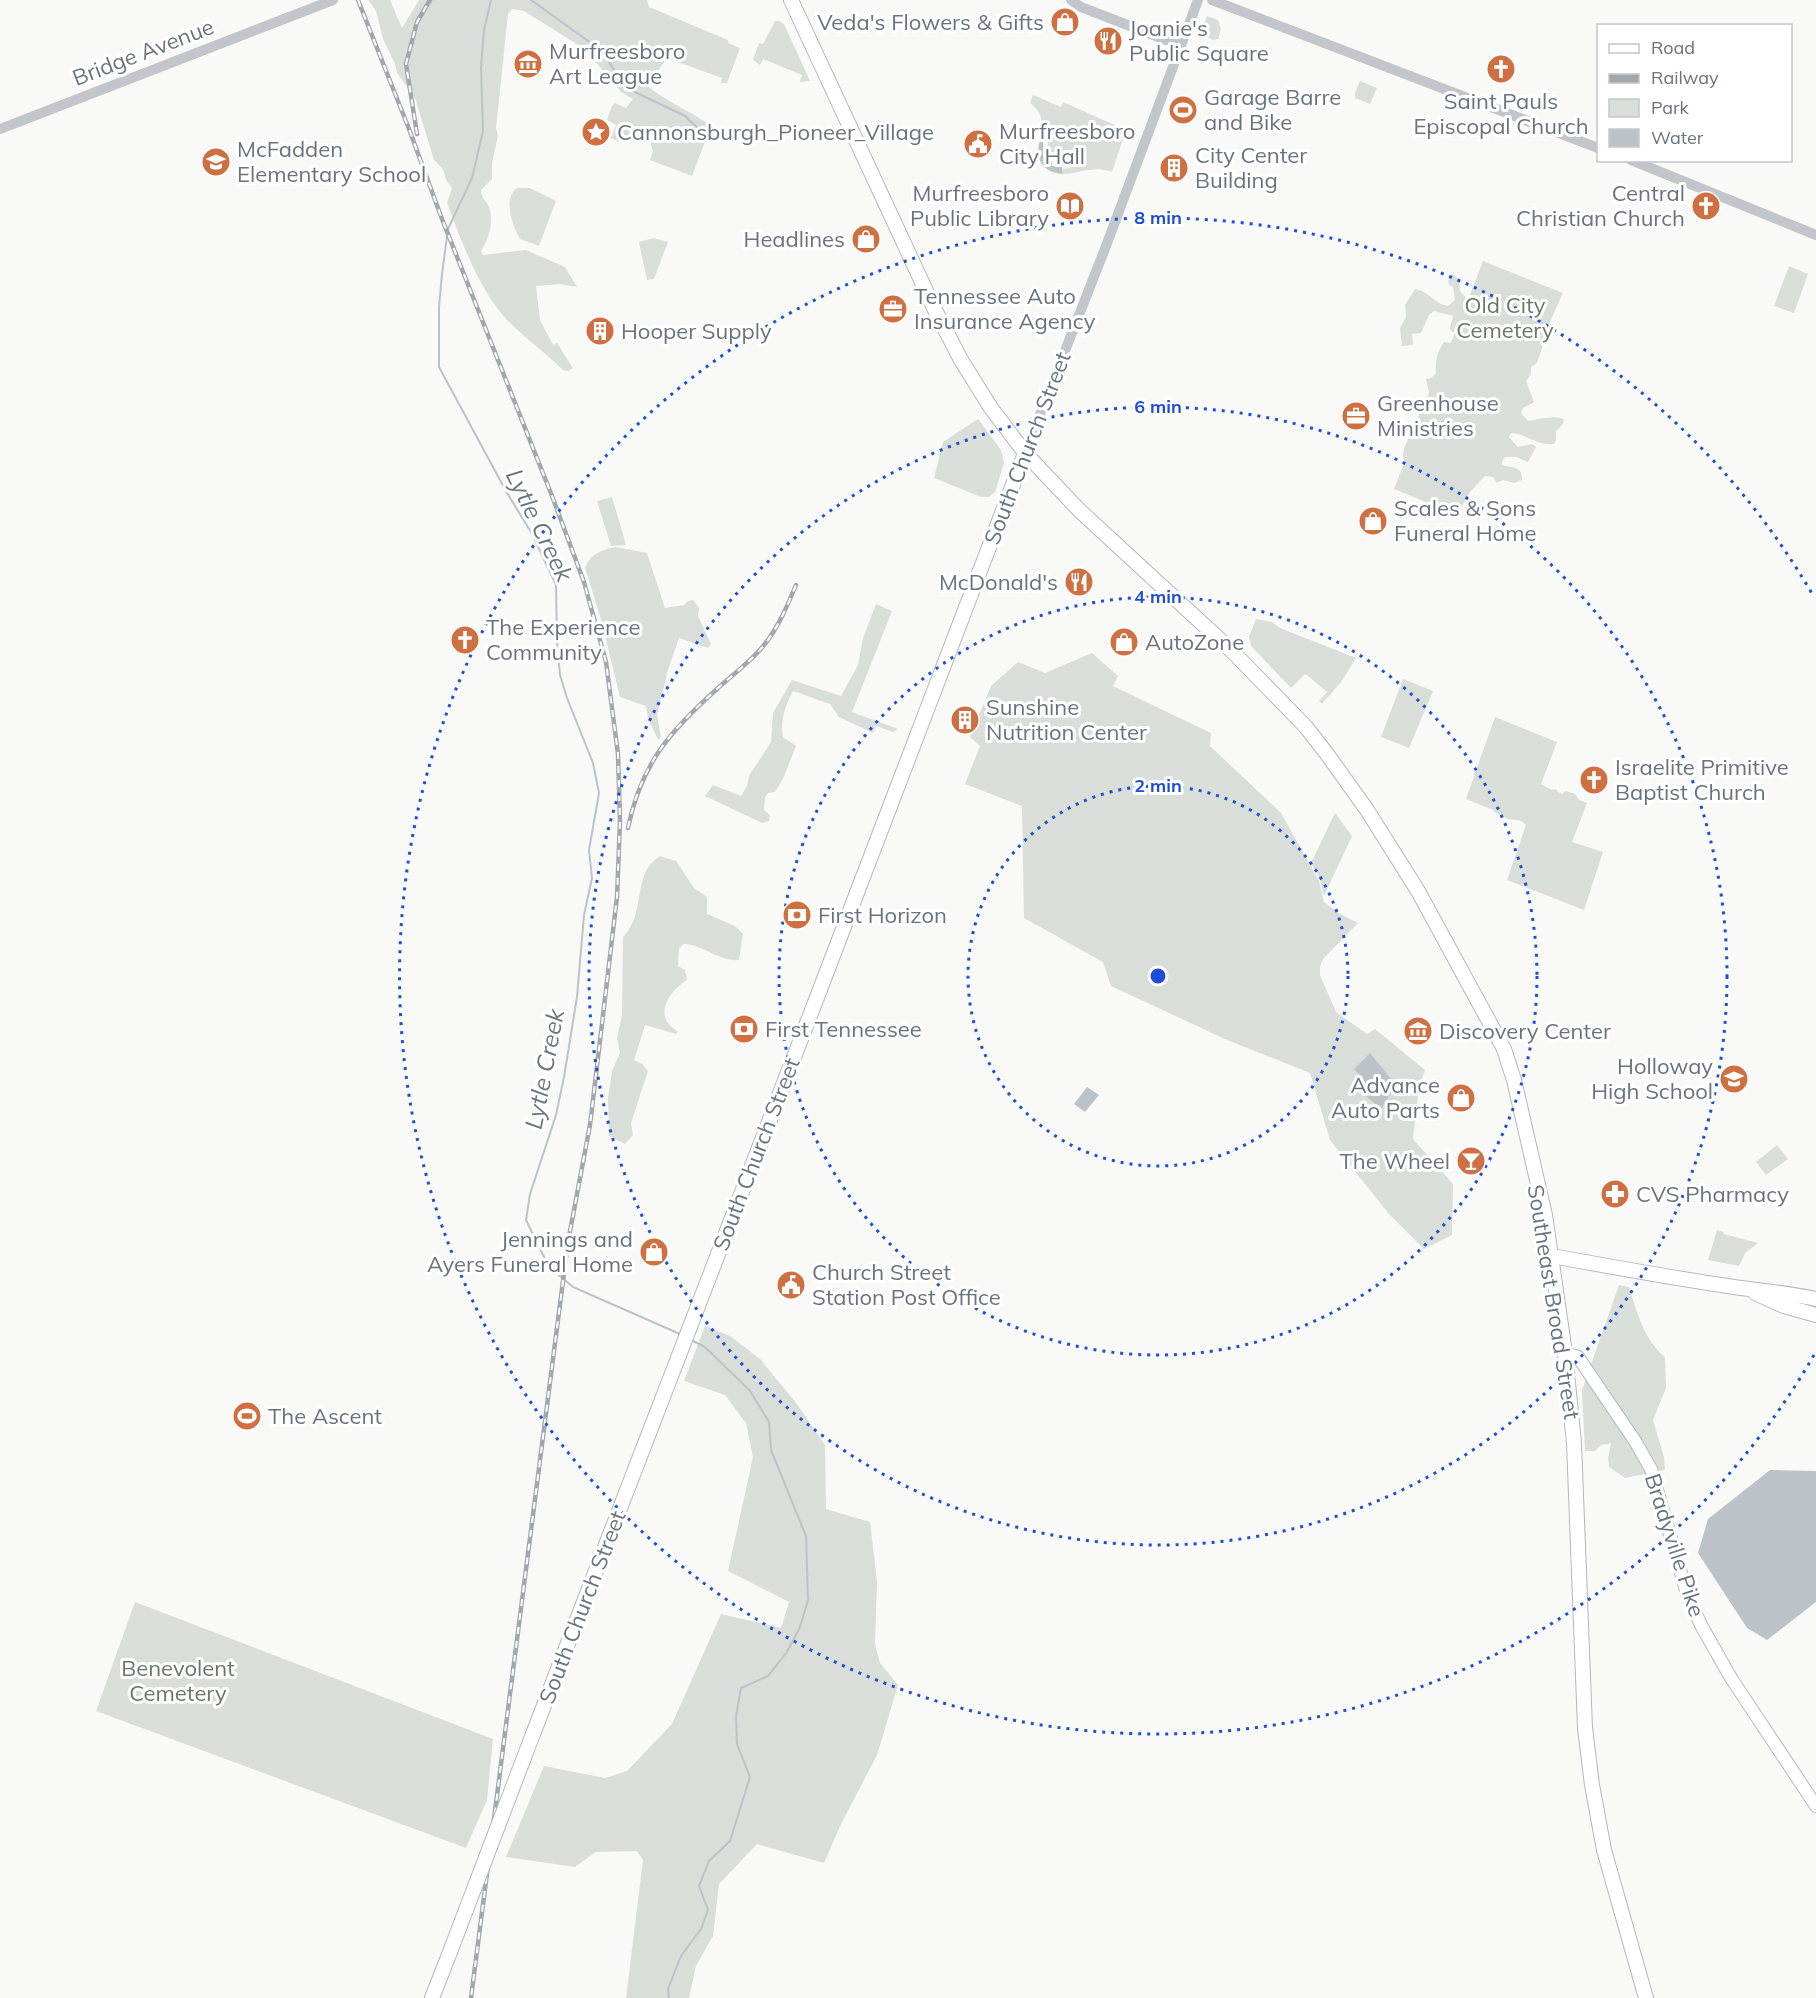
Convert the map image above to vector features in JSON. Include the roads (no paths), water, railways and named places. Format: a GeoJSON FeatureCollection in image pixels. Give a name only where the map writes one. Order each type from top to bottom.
{"type":"FeatureCollection","features":[{"type":"Feature","properties":{"kind":"main road","name":"Southeast Broad Street"},"geometry":{"type":"LineString","coordinates":[[791,0],[934,308],[967,370],[991,408],[1025,453],[1079,510],[1231,650],[1306,727],[1367,810],[1418,891],[1504,1048],[1519,1101],[1545,1215],[1565,1353],[1574,1443],[1585,1728],[1592,1785],[1604,1850],[1646,1998]]}},
{"type":"Feature","properties":{"kind":"main road","name":"South Church Street"},"geometry":{"type":"LineString","coordinates":[[432,1998],[1025,453]]}},
{"type":"Feature","properties":{"kind":"main road"},"geometry":{"type":"LineString","coordinates":[[1552,1256],[1745,1289],[1786,1292],[1816,1299]]}},
{"type":"Feature","properties":{"kind":"main road"},"geometry":{"type":"LineString","coordinates":[[1745,1289],[1784,1306],[1816,1315]]}},
{"type":"Feature","properties":{"kind":"main road","name":"Bradyville Pike"},"geometry":{"type":"LineString","coordinates":[[1565,1353],[1578,1357],[1635,1441],[1651,1469],[1684,1587],[1701,1625],[1731,1678],[1816,1806]]}},
{"type":"Feature","properties":{"kind":"street","name":"Bridge Avenue"},"geometry":{"type":"LineString","coordinates":[[0,129],[333,0]]}},
{"type":"Feature","properties":{"kind":"street"},"geometry":{"type":"LineString","coordinates":[[1071,0],[1082,7],[1166,40],[1177,39],[1189,27]]}},
{"type":"Feature","properties":{"kind":"street"},"geometry":{"type":"LineString","coordinates":[[1197,4],[1211,0],[1597,147]]}},
{"type":"Feature","properties":{"kind":"street","name":"South Church Street"},"geometry":{"type":"LineString","coordinates":[[1025,453],[1197,4]]}},
{"type":"Feature","properties":{"kind":"street"},"geometry":{"type":"LineString","coordinates":[[1636,162],[1816,235]]}},
{"type":"Feature","properties":{"kind":"water"},"geometry":{"type":"Polygon","coordinates":[[[1040,139],[1043,140],[1043,156],[1051,156],[1052,166],[1062,167],[1063,174],[1049,170],[1041,163],[1038,153],[1040,139]]]}},
{"type":"Feature","properties":{"kind":"water"},"geometry":{"type":"Polygon","coordinates":[[[1370,1053],[1396,1085],[1381,1109],[1366,1096],[1357,1079],[1360,1075],[1354,1069],[1370,1053]]]}},
{"type":"Feature","properties":{"kind":"water"},"geometry":{"type":"Polygon","coordinates":[[[1087,1087],[1099,1095],[1085,1112],[1074,1104],[1087,1087]]]}},
{"type":"Feature","properties":{"kind":"water"},"geometry":{"type":"Polygon","coordinates":[[[1770,1470],[1816,1471],[1816,1602],[1767,1640],[1747,1628],[1698,1553],[1708,1519],[1770,1470]]]}},
{"type":"Feature","properties":{"kind":"waterway","name":"Lytle Creek"},"geometry":{"type":"LineString","coordinates":[[491,0],[484,30],[481,68],[483,131],[472,178],[448,229],[439,307],[439,367],[507,493],[531,532],[556,585],[560,675],[593,763],[599,793],[589,850],[592,878],[584,915],[577,997],[564,1077],[556,1115],[530,1194],[526,1220],[549,1267],[573,1287],[680,1334]]}},
{"type":"Feature","properties":{"kind":"waterway"},"geometry":{"type":"LineString","coordinates":[[531,0],[602,51],[616,73],[635,92],[685,116],[706,136]]}},
{"type":"Feature","properties":{"kind":"waterway","name":"Lytle Creek"},"geometry":{"type":"LineString","coordinates":[[669,1998],[668,1989],[681,1956],[701,1929],[708,1910],[699,1886],[709,1861],[730,1841],[750,1777],[737,1744],[736,1716],[741,1688],[768,1676],[787,1652],[800,1627],[808,1600],[806,1536],[771,1450],[769,1422],[750,1391],[705,1347],[691,1340]]}},
{"type":"Feature","properties":{"kind":"railway"},"geometry":{"type":"LineString","coordinates":[[358,0],[584,582],[606,662],[618,754],[620,821],[617,897],[590,1125],[568,1242],[471,1998]]}},
{"type":"Feature","properties":{"kind":"railway"},"geometry":{"type":"LineString","coordinates":[[417,134],[406,64],[417,22],[430,0]]}},
{"type":"Feature","properties":{"kind":"railway"},"geometry":{"type":"LineString","coordinates":[[628,828],[641,785],[660,750],[685,719],[764,645],[780,620],[796,585]]}},
{"type":"Feature","properties":{"kind":"place","name":"Veda's Flowers & Gifts"},"geometry":{"type":"Point","coordinates":[1065,22]}},
{"type":"Feature","properties":{"kind":"place","name":"Joanie's Public Square"},"geometry":{"type":"Point","coordinates":[1108,41]}},
{"type":"Feature","properties":{"kind":"place","name":"Murfreesboro Art League"},"geometry":{"type":"Point","coordinates":[528,64]}},
{"type":"Feature","properties":{"kind":"place","name":"Saint Pauls Episcopal Church"},"geometry":{"type":"Point","coordinates":[1501,69]}},
{"type":"Feature","properties":{"kind":"place","name":"Garage Barre and Bike"},"geometry":{"type":"Point","coordinates":[1183,110]}},
{"type":"Feature","properties":{"kind":"place","name":"Cannonsburgh_Pioneer_Village"},"geometry":{"type":"Point","coordinates":[596,132]}},
{"type":"Feature","properties":{"kind":"place","name":"Murfreesboro City Hall"},"geometry":{"type":"Point","coordinates":[978,144]}},
{"type":"Feature","properties":{"kind":"place","name":"McFadden Elementary School"},"geometry":{"type":"Point","coordinates":[216,162]}},
{"type":"Feature","properties":{"kind":"place","name":"City Center Building"},"geometry":{"type":"Point","coordinates":[1174,168]}},
{"type":"Feature","properties":{"kind":"place","name":"Murfreesboro Public Library"},"geometry":{"type":"Point","coordinates":[1070,206]}},
{"type":"Feature","properties":{"kind":"place","name":"Central Christian Church"},"geometry":{"type":"Point","coordinates":[1706,206]}},
{"type":"Feature","properties":{"kind":"place","name":"Headlines"},"geometry":{"type":"Point","coordinates":[866,239]}},
{"type":"Feature","properties":{"kind":"place","name":"Tennessee Auto Insurance Agency"},"geometry":{"type":"Point","coordinates":[893,309]}},
{"type":"Feature","properties":{"kind":"place","name":"Hooper Supply"},"geometry":{"type":"Point","coordinates":[600,331]}},
{"type":"Feature","properties":{"kind":"place","name":"Greenhouse Ministries"},"geometry":{"type":"Point","coordinates":[1356,416]}},
{"type":"Feature","properties":{"kind":"place","name":"Scales & Sons Funeral Home"},"geometry":{"type":"Point","coordinates":[1373,521]}},
{"type":"Feature","properties":{"kind":"place","name":"McDonald's"},"geometry":{"type":"Point","coordinates":[1079,582]}},
{"type":"Feature","properties":{"kind":"place","name":"The Experience Community"},"geometry":{"type":"Point","coordinates":[465,640]}},
{"type":"Feature","properties":{"kind":"place","name":"AutoZone"},"geometry":{"type":"Point","coordinates":[1124,642]}},
{"type":"Feature","properties":{"kind":"place","name":"Sunshine Nutrition Center"},"geometry":{"type":"Point","coordinates":[965,720]}},
{"type":"Feature","properties":{"kind":"place","name":"Israelite Primitive Baptist Church"},"geometry":{"type":"Point","coordinates":[1594,780]}},
{"type":"Feature","properties":{"kind":"place","name":"First Horizon"},"geometry":{"type":"Point","coordinates":[797,915]}},
{"type":"Feature","properties":{"kind":"place","name":"First Tennessee"},"geometry":{"type":"Point","coordinates":[744,1029]}},
{"type":"Feature","properties":{"kind":"place","name":"Discovery Center"},"geometry":{"type":"Point","coordinates":[1418,1031]}},
{"type":"Feature","properties":{"kind":"place","name":"Holloway High School"},"geometry":{"type":"Point","coordinates":[1734,1079]}},
{"type":"Feature","properties":{"kind":"place","name":"Advance Auto Parts"},"geometry":{"type":"Point","coordinates":[1461,1098]}},
{"type":"Feature","properties":{"kind":"place","name":"The Wheel"},"geometry":{"type":"Point","coordinates":[1471,1161]}},
{"type":"Feature","properties":{"kind":"place","name":"CVS Pharmacy"},"geometry":{"type":"Point","coordinates":[1615,1194]}},
{"type":"Feature","properties":{"kind":"place","name":"Jennings and Ayers Funeral Home"},"geometry":{"type":"Point","coordinates":[654,1252]}},
{"type":"Feature","properties":{"kind":"place","name":"Church Street Station Post Office"},"geometry":{"type":"Point","coordinates":[791,1285]}},
{"type":"Feature","properties":{"kind":"place","name":"The Ascent"},"geometry":{"type":"Point","coordinates":[247,1416]}},
{"type":"Feature","properties":{"kind":"park label","name":"Old City Cemetery"},"geometry":{"type":"Point","coordinates":[1505,318]}},
{"type":"Feature","properties":{"kind":"park label","name":"Benevolent Cemetery"},"geometry":{"type":"Point","coordinates":[178,1680]}}]}
